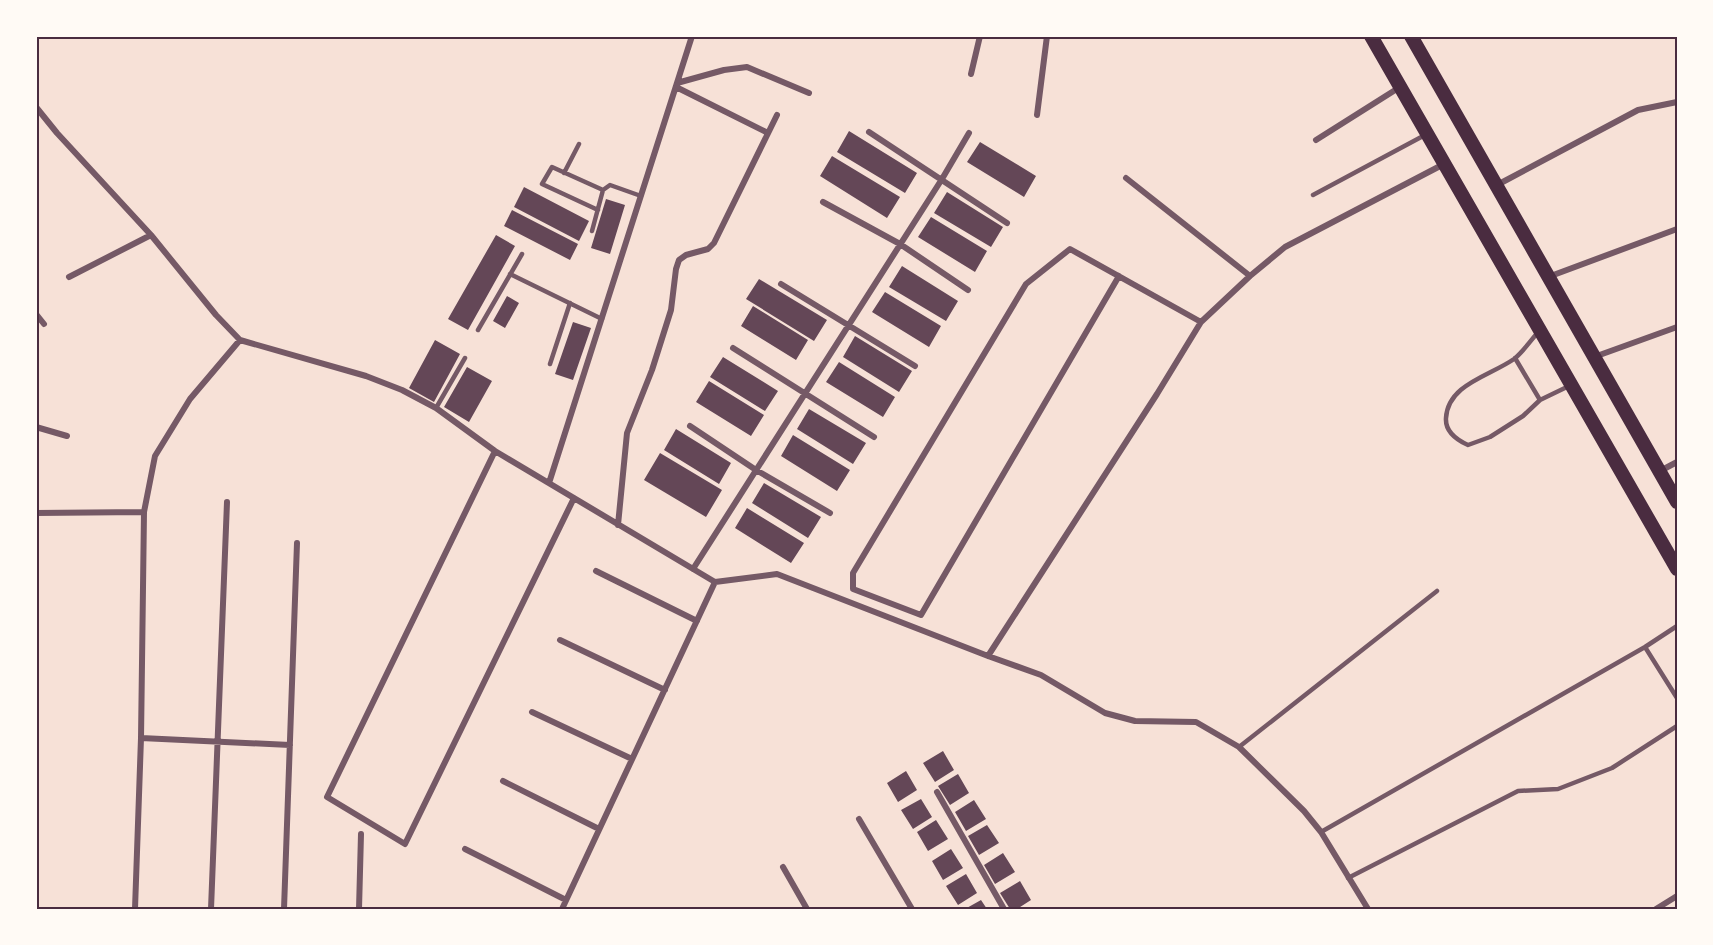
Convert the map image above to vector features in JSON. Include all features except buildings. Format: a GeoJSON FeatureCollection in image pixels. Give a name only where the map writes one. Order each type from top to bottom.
{"type":"FeatureCollection","features":[{"type":"Feature","properties":{"kind":"highway"},"geometry":{"type":"LineString","coordinates":[[1371,36],[1677,569]]}},
{"type":"Feature","properties":{"kind":"highway"},"geometry":{"type":"LineString","coordinates":[[1411,36],[1677,502]]}},
{"type":"Feature","properties":{"kind":"street"},"geometry":{"type":"LineString","coordinates":[[549,483],[692,36]]}},
{"type":"Feature","properties":{"kind":"street"},"geometry":{"type":"LineString","coordinates":[[972,74],[980,36]]}},
{"type":"Feature","properties":{"kind":"street"},"geometry":{"type":"LineString","coordinates":[[1036,115],[1047,36]]}},
{"type":"Feature","properties":{"kind":"street"},"geometry":{"type":"LineString","coordinates":[[677,85],[723,70],[747,67],[809,93]]}},
{"type":"Feature","properties":{"kind":"street"},"geometry":{"type":"LineString","coordinates":[[677,85],[768,133]]}},
{"type":"Feature","properties":{"kind":"street"},"geometry":{"type":"LineString","coordinates":[[1316,140],[1400,87]]}},
{"type":"Feature","properties":{"kind":"street"},"geometry":{"type":"LineString","coordinates":[[1496,186],[1638,110],[1677,102]]}},
{"type":"Feature","properties":{"kind":"street"},"geometry":{"type":"LineString","coordinates":[[36,107],[240,340],[366,376],[402,390],[436,408],[495,451],[715,582],[777,574],[1041,675],[1105,713],[1135,721],[1196,722],[1239,747],[1304,811],[1321,832],[1368,909]]}},
{"type":"Feature","properties":{"kind":"street"},"geometry":{"type":"LineString","coordinates":[[618,525],[627,433],[652,370],[671,310],[679,260],[686,255],[708,249],[714,243],[777,116]]}},
{"type":"Feature","properties":{"kind":"street"},"geometry":{"type":"LineString","coordinates":[[869,132],[1007,222]]}},
{"type":"Feature","properties":{"kind":"street"},"geometry":{"type":"LineString","coordinates":[[693,569],[969,133]]}},
{"type":"Feature","properties":{"kind":"street"},"geometry":{"type":"LineString","coordinates":[[988,656],[1201,322],[1285,247],[1444,164]]}},
{"type":"Feature","properties":{"kind":"street"},"geometry":{"type":"LineString","coordinates":[[1126,178],[1250,276]]}},
{"type":"Feature","properties":{"kind":"street"},"geometry":{"type":"LineString","coordinates":[[823,202],[900,244],[968,290]]}},
{"type":"Feature","properties":{"kind":"street"},"geometry":{"type":"LineString","coordinates":[[1548,276],[1677,229]]}},
{"type":"Feature","properties":{"kind":"street"},"geometry":{"type":"LineString","coordinates":[[69,277],[151,236]]}},
{"type":"Feature","properties":{"kind":"street"},"geometry":{"type":"LineString","coordinates":[[1119,276],[921,615],[853,589],[853,573],[1026,284],[1070,249],[1119,276],[1201,322]]}},
{"type":"Feature","properties":{"kind":"street"},"geometry":{"type":"LineString","coordinates":[[781,284],[915,366]]}},
{"type":"Feature","properties":{"kind":"street"},"geometry":{"type":"LineString","coordinates":[[36,314],[44,324]]}},
{"type":"Feature","properties":{"kind":"street"},"geometry":{"type":"LineString","coordinates":[[1594,357],[1677,327]]}},
{"type":"Feature","properties":{"kind":"street"},"geometry":{"type":"LineString","coordinates":[[135,909],[141,738],[144,512],[154,456],[189,399],[240,340]]}},
{"type":"Feature","properties":{"kind":"street"},"geometry":{"type":"LineString","coordinates":[[733,348],[874,437]]}},
{"type":"Feature","properties":{"kind":"street"},"geometry":{"type":"LineString","coordinates":[[690,426],[756,470],[830,513]]}},
{"type":"Feature","properties":{"kind":"street"},"geometry":{"type":"LineString","coordinates":[[36,427],[67,436]]}},
{"type":"Feature","properties":{"kind":"street"},"geometry":{"type":"LineString","coordinates":[[495,451],[327,797],[405,844],[574,498]]}},
{"type":"Feature","properties":{"kind":"street"},"geometry":{"type":"LineString","coordinates":[[1659,471],[1677,462]]}},
{"type":"Feature","properties":{"kind":"street"},"geometry":{"type":"LineString","coordinates":[[211,909],[227,502]]}},
{"type":"Feature","properties":{"kind":"street"},"geometry":{"type":"LineString","coordinates":[[36,513],[144,512]]}},
{"type":"Feature","properties":{"kind":"street"},"geometry":{"type":"LineString","coordinates":[[284,909],[297,543]]}},
{"type":"Feature","properties":{"kind":"street"},"geometry":{"type":"LineString","coordinates":[[596,572],[697,621]]}},
{"type":"Feature","properties":{"kind":"street"},"geometry":{"type":"LineString","coordinates":[[562,909],[715,582]]}},
{"type":"Feature","properties":{"kind":"street"},"geometry":{"type":"LineString","coordinates":[[560,640],[665,690]]}},
{"type":"Feature","properties":{"kind":"street"},"geometry":{"type":"LineString","coordinates":[[532,712],[632,759]]}},
{"type":"Feature","properties":{"kind":"street"},"geometry":{"type":"LineString","coordinates":[[141,738],[290,745]]}},
{"type":"Feature","properties":{"kind":"street"},"geometry":{"type":"LineString","coordinates":[[503,781],[599,829]]}},
{"type":"Feature","properties":{"kind":"street"},"geometry":{"type":"LineString","coordinates":[[937,792],[1005,909]]}},
{"type":"Feature","properties":{"kind":"street"},"geometry":{"type":"LineString","coordinates":[[859,819],[912,909]]}},
{"type":"Feature","properties":{"kind":"street"},"geometry":{"type":"LineString","coordinates":[[361,834],[359,908],[369,909]]}},
{"type":"Feature","properties":{"kind":"street"},"geometry":{"type":"LineString","coordinates":[[465,849],[566,900]]}},
{"type":"Feature","properties":{"kind":"street"},"geometry":{"type":"LineString","coordinates":[[783,867],[807,909]]}},
{"type":"Feature","properties":{"kind":"street"},"geometry":{"type":"LineString","coordinates":[[1656,909],[1677,896]]}},
{"type":"Feature","properties":{"kind":"lane"},"geometry":{"type":"LineString","coordinates":[[1313,195],[1427,134]]}},
{"type":"Feature","properties":{"kind":"lane"},"geometry":{"type":"LineString","coordinates":[[564,172],[579,144]]}},
{"type":"Feature","properties":{"kind":"lane"},"geometry":{"type":"LineString","coordinates":[[598,210],[542,184],[552,167],[603,190]]}},
{"type":"Feature","properties":{"kind":"lane"},"geometry":{"type":"LineString","coordinates":[[592,231],[603,190],[610,185],[641,196]]}},
{"type":"Feature","properties":{"kind":"lane"},"geometry":{"type":"LineString","coordinates":[[478,330],[522,254]]}},
{"type":"Feature","properties":{"kind":"lane"},"geometry":{"type":"LineString","coordinates":[[510,274],[602,318]]}},
{"type":"Feature","properties":{"kind":"lane"},"geometry":{"type":"LineString","coordinates":[[550,364],[570,303]]}},
{"type":"Feature","properties":{"kind":"lane"},"geometry":{"type":"LineString","coordinates":[[1540,330],[1515,358],[1461,389],[1447,406],[1445,422],[1454,438],[1468,445],[1490,437],[1523,416],[1540,400],[1571,385]]}},
{"type":"Feature","properties":{"kind":"lane"},"geometry":{"type":"LineString","coordinates":[[436,408],[465,358]]}},
{"type":"Feature","properties":{"kind":"lane"},"geometry":{"type":"LineString","coordinates":[[1515,358],[1540,400]]}},
{"type":"Feature","properties":{"kind":"lane"},"geometry":{"type":"LineString","coordinates":[[1239,747],[1437,591]]}},
{"type":"Feature","properties":{"kind":"lane"},"geometry":{"type":"LineString","coordinates":[[1321,832],[1645,647],[1677,626]]}},
{"type":"Feature","properties":{"kind":"lane"},"geometry":{"type":"LineString","coordinates":[[1645,647],[1677,698]]}},
{"type":"Feature","properties":{"kind":"lane"},"geometry":{"type":"LineString","coordinates":[[1348,878],[1518,791],[1558,789],[1612,768],[1677,726]]}}]}
